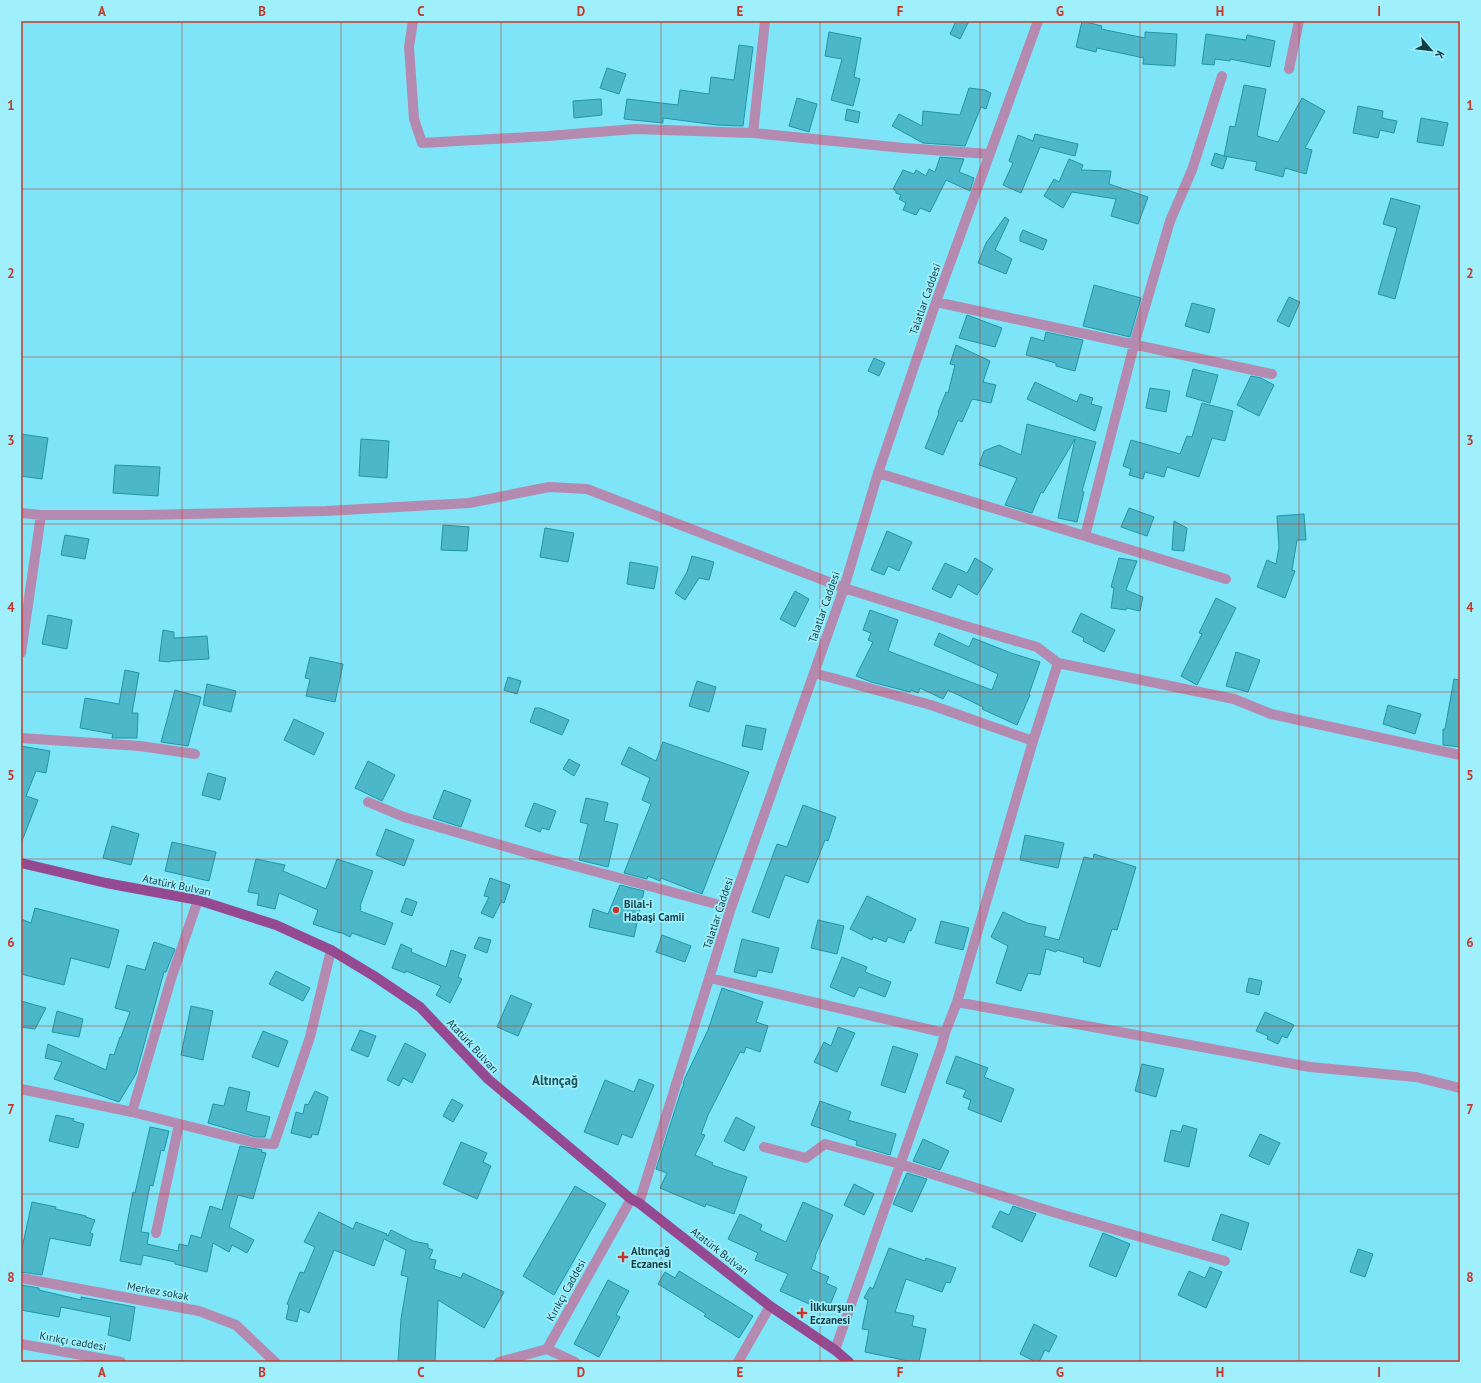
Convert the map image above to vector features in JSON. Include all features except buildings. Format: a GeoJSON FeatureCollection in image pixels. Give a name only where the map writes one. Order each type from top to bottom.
{"type":"FeatureCollection","features":[{"type":"Feature","properties":{"kind":"main road","name":"Atatürk Bulvarı"},"geometry":{"type":"LineString","coordinates":[[21,863],[106,883],[198,900],[276,925],[330,950],[374,976],[420,1007],[488,1079],[635,1201],[770,1306],[835,1350],[848,1362]]}},
{"type":"Feature","properties":{"kind":"street"},"geometry":{"type":"LineString","coordinates":[[413,21],[409,47],[414,119],[422,142],[548,136],[635,129],[753,133],[904,148],[989,154]]}},
{"type":"Feature","properties":{"kind":"street"},"geometry":{"type":"LineString","coordinates":[[753,133],[765,21]]}},
{"type":"Feature","properties":{"kind":"street","name":"Talatlar Caddesi"},"geometry":{"type":"LineString","coordinates":[[635,1201],[710,978],[731,908],[844,588],[878,473],[936,302],[1038,21]]}},
{"type":"Feature","properties":{"kind":"street"},"geometry":{"type":"LineString","coordinates":[[1289,69],[1299,21]]}},
{"type":"Feature","properties":{"kind":"street"},"geometry":{"type":"LineString","coordinates":[[1086,536],[1134,345],[1170,221],[1192,170],[1222,76]]}},
{"type":"Feature","properties":{"kind":"street"},"geometry":{"type":"LineString","coordinates":[[936,302],[1272,374]]}},
{"type":"Feature","properties":{"kind":"street"},"geometry":{"type":"LineString","coordinates":[[878,473],[1226,579]]}},
{"type":"Feature","properties":{"kind":"street"},"geometry":{"type":"LineString","coordinates":[[21,513],[41,515],[143,515],[326,511],[469,503],[548,487],[587,489],[844,588],[1037,647],[1058,663],[1234,699],[1271,714],[1460,755]]}},
{"type":"Feature","properties":{"kind":"street"},"geometry":{"type":"LineString","coordinates":[[21,654],[41,515]]}},
{"type":"Feature","properties":{"kind":"street"},"geometry":{"type":"LineString","coordinates":[[835,1350],[957,1002],[1058,663]]}},
{"type":"Feature","properties":{"kind":"street"},"geometry":{"type":"LineString","coordinates":[[814,673],[931,704],[1034,741]]}},
{"type":"Feature","properties":{"kind":"street"},"geometry":{"type":"LineString","coordinates":[[21,738],[140,746],[195,754]]}},
{"type":"Feature","properties":{"kind":"street"},"geometry":{"type":"LineString","coordinates":[[368,802],[404,818],[731,908]]}},
{"type":"Feature","properties":{"kind":"street"},"geometry":{"type":"LineString","coordinates":[[132,1112],[171,979],[198,900]]}},
{"type":"Feature","properties":{"kind":"street"},"geometry":{"type":"LineString","coordinates":[[21,1089],[132,1112],[255,1143],[274,1144],[310,1037],[330,950]]}},
{"type":"Feature","properties":{"kind":"street"},"geometry":{"type":"LineString","coordinates":[[710,978],[945,1033]]}},
{"type":"Feature","properties":{"kind":"street"},"geometry":{"type":"LineString","coordinates":[[957,1002],[1310,1067],[1416,1077],[1460,1088]]}},
{"type":"Feature","properties":{"kind":"street"},"geometry":{"type":"LineString","coordinates":[[156,1232],[179,1124]]}},
{"type":"Feature","properties":{"kind":"street"},"geometry":{"type":"LineString","coordinates":[[764,1147],[806,1158],[825,1144],[900,1164],[1053,1212],[1225,1261]]}},
{"type":"Feature","properties":{"kind":"street","name":"Kırıkçı Caddesi"},"geometry":{"type":"LineString","coordinates":[[552,1355],[635,1201]]}},
{"type":"Feature","properties":{"kind":"street","name":"Merkez sokak"},"geometry":{"type":"LineString","coordinates":[[21,1278],[199,1311],[236,1325],[275,1362]]}},
{"type":"Feature","properties":{"kind":"street"},"geometry":{"type":"LineString","coordinates":[[738,1362],[770,1306]]}},
{"type":"Feature","properties":{"kind":"street","name":"Kırıkçı caddesi"},"geometry":{"type":"LineString","coordinates":[[21,1344],[121,1362]]}},
{"type":"Feature","properties":{"kind":"street"},"geometry":{"type":"LineString","coordinates":[[499,1362],[552,1355],[575,1362]]}},
{"type":"Feature","properties":{"kind":"place","name":"Bilal-i Habaşi Camii"},"geometry":{"type":"Point","coordinates":[616,910]}},
{"type":"Feature","properties":{"kind":"place","name":"Altınçağ Eczanesi"},"geometry":{"type":"Point","coordinates":[623,1257]}},
{"type":"Feature","properties":{"kind":"place","name":"İlkkurşun Eczanesi"},"geometry":{"type":"Point","coordinates":[802,1313]}},
{"type":"Feature","properties":{"kind":"district","name":"Altınçağ"},"geometry":{"type":"Point","coordinates":[555,1080]}}]}
